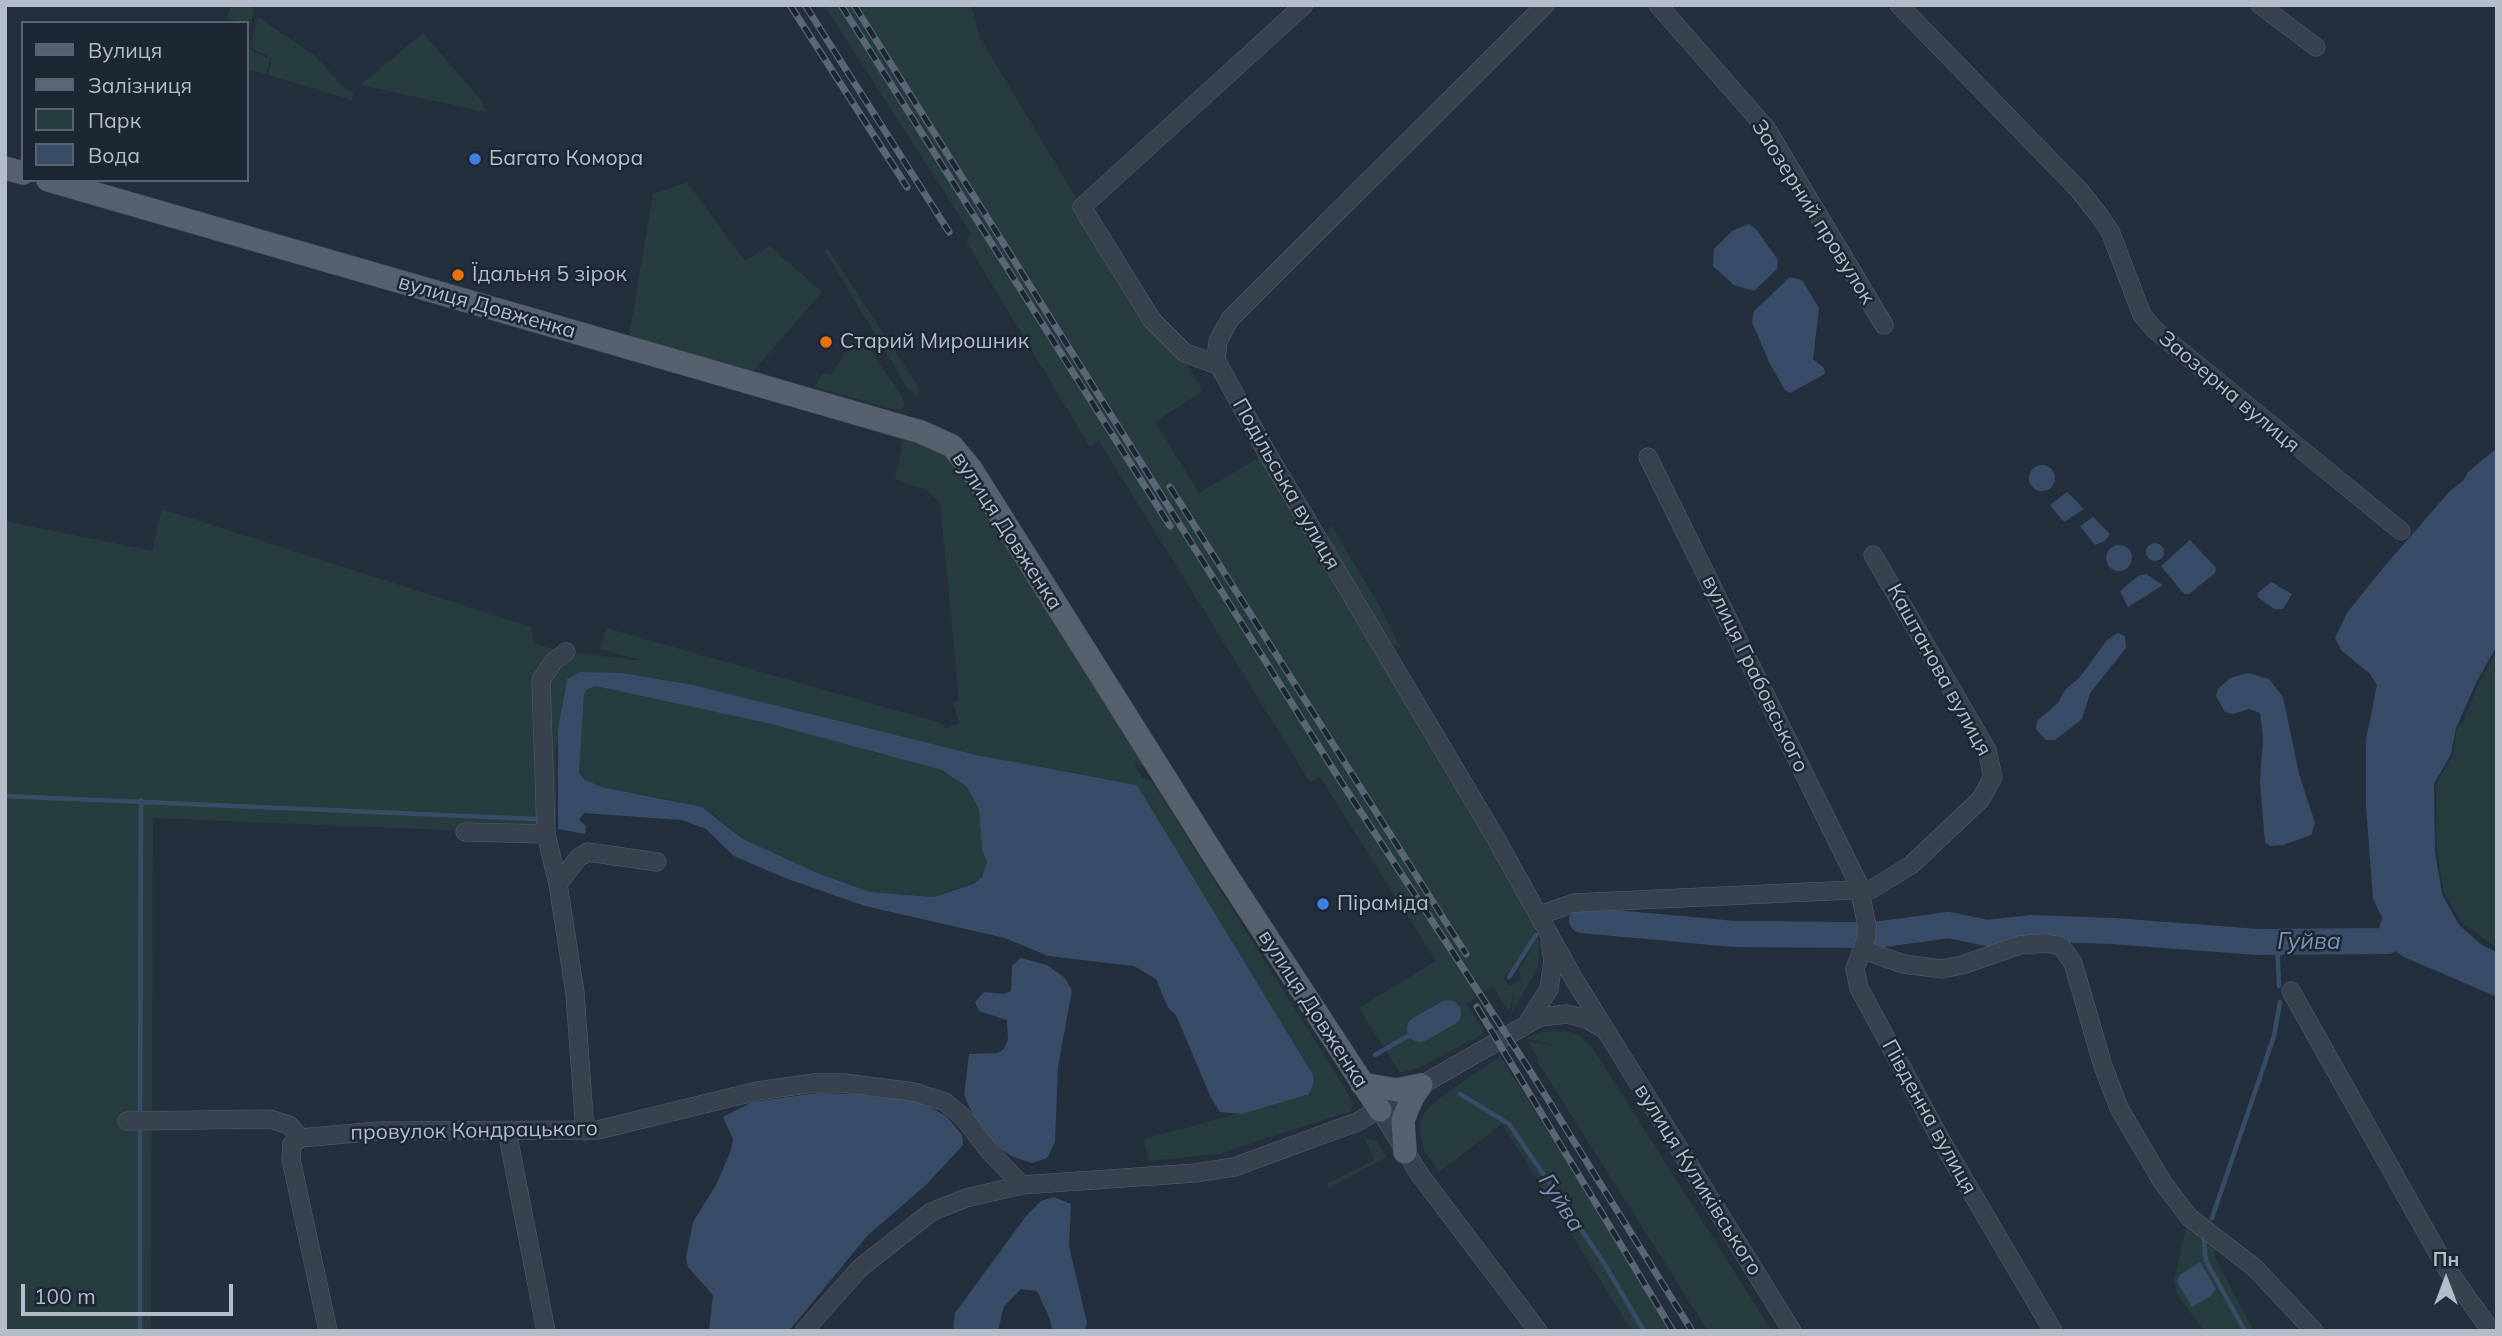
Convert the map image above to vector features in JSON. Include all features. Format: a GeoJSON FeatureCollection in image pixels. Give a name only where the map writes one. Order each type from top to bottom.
{"type":"FeatureCollection","features":[{"type":"Feature","properties":{"kind":"main road","name":"вулиця Довженка"},"geometry":{"type":"LineString","coordinates":[[55,182],[927,433],[947,443],[971,469],[1380,1110]]}},
{"type":"Feature","properties":{"kind":"main road"},"geometry":{"type":"LineString","coordinates":[[1362,1084],[1397,1090],[1421,1085]]}},
{"type":"Feature","properties":{"kind":"main road"},"geometry":{"type":"LineString","coordinates":[[1405,1152],[1403,1120],[1421,1085]]}},
{"type":"Feature","properties":{"kind":"street"},"geometry":{"type":"LineString","coordinates":[[1304,5],[1082,207],[1152,320],[1185,353],[1217,365],[1217,341],[1230,319],[1545,5]]}},
{"type":"Feature","properties":{"kind":"street","name":"Заозерний провулок"},"geometry":{"type":"LineString","coordinates":[[1658,5],[1766,128],[1884,325]]}},
{"type":"Feature","properties":{"kind":"street","name":"Заозерна вулиця"},"geometry":{"type":"LineString","coordinates":[[1899,5],[2079,190],[2098,214],[2110,231],[2142,314],[2156,331],[2401,531]]}},
{"type":"Feature","properties":{"kind":"street"},"geometry":{"type":"LineString","coordinates":[[2260,5],[2316,47]]}},
{"type":"Feature","properties":{"kind":"street","name":"Подільська вулиця"},"geometry":{"type":"LineString","coordinates":[[1217,365],[1604,1029]]}},
{"type":"Feature","properties":{"kind":"street","name":"вулиця Грабовського"},"geometry":{"type":"LineString","coordinates":[[1648,457],[1860,891]]}},
{"type":"Feature","properties":{"kind":"street","name":"Каштанова вулиця"},"geometry":{"type":"LineString","coordinates":[[1543,922],[1574,903],[1860,891],[1884,884],[1911,865],[1980,800],[1993,777],[1991,761],[1976,729],[1873,555]]}},
{"type":"Feature","properties":{"kind":"street"},"geometry":{"type":"LineString","coordinates":[[566,652],[554,661],[541,680],[546,834],[558,884],[575,993],[585,1131]]}},
{"type":"Feature","properties":{"kind":"street"},"geometry":{"type":"LineString","coordinates":[[465,831],[546,834]]}},
{"type":"Feature","properties":{"kind":"street"},"geometry":{"type":"LineString","coordinates":[[558,884],[578,858],[588,852],[657,862]]}},
{"type":"Feature","properties":{"kind":"street","name":"Південна вулиця"},"geometry":{"type":"LineString","coordinates":[[1860,891],[1867,926],[1864,950],[1855,969],[1862,995],[1942,1142],[2053,1331]]}},
{"type":"Feature","properties":{"kind":"street"},"geometry":{"type":"LineString","coordinates":[[1527,1023],[1545,999],[1552,976],[1553,961],[1543,922]]}},
{"type":"Feature","properties":{"kind":"street"},"geometry":{"type":"LineString","coordinates":[[1864,950],[1903,964],[1942,969],[2020,945],[2044,943],[2061,946],[2073,963],[2103,1066],[2119,1108],[2163,1183],[2189,1217],[2255,1268],[2314,1331]]}},
{"type":"Feature","properties":{"kind":"street"},"geometry":{"type":"LineString","coordinates":[[2291,991],[2454,1281],[2491,1331]]}},
{"type":"Feature","properties":{"kind":"street"},"geometry":{"type":"LineString","coordinates":[[804,1331],[860,1268],[931,1212],[966,1198],[1022,1185],[1195,1173],[1234,1167],[1346,1127],[1380,1110],[1527,1023],[1550,1014],[1567,1014],[1587,1019],[1604,1029]]}},
{"type":"Feature","properties":{"kind":"street","name":"вулиця Куликівського"},"geometry":{"type":"LineString","coordinates":[[1604,1029],[1792,1331]]}},
{"type":"Feature","properties":{"kind":"street","name":"провулок Кондрацького"},"geometry":{"type":"LineString","coordinates":[[301,1138],[378,1131],[585,1131],[622,1126],[785,1086],[814,1083],[873,1085],[930,1096],[955,1108],[990,1152],[1022,1185]]}},
{"type":"Feature","properties":{"kind":"street","name":"вулиця Довженка"},"geometry":{"type":"LineString","coordinates":[[1380,1110],[1405,1152],[1538,1331]]}},
{"type":"Feature","properties":{"kind":"street"},"geometry":{"type":"LineString","coordinates":[[138,1121],[271,1119],[289,1125],[301,1138],[292,1144],[291,1156],[328,1331]]}},
{"type":"Feature","properties":{"kind":"street"},"geometry":{"type":"LineString","coordinates":[[507,1131],[546,1331]]}},
{"type":"Feature","properties":{"kind":"green space"},"geometry":{"type":"Polygon","coordinates":[[[231,5],[252,5],[254,11],[248,32],[248,21],[227,19],[231,5]]]}},
{"type":"Feature","properties":{"kind":"green space"},"geometry":{"type":"Polygon","coordinates":[[[824,5],[971,5],[980,38],[1135,296],[1174,343],[1203,391],[1155,422],[1199,493],[1267,453],[1540,915],[1535,933],[1512,969],[1503,976],[1509,986],[1521,980],[1519,971],[1537,938],[1540,949],[1537,969],[1511,1014],[1515,990],[1509,1011],[1492,987],[1466,1004],[1485,1033],[1418,1068],[1400,1073],[1359,1008],[1436,961],[1320,777],[1310,782],[1099,441],[1090,447],[967,243],[970,233],[963,221],[824,5]]]}},
{"type":"Feature","properties":{"kind":"green space"},"geometry":{"type":"Polygon","coordinates":[[[258,17],[314,55],[346,89],[354,92],[352,100],[268,75],[272,58],[250,47],[258,17]]]}},
{"type":"Feature","properties":{"kind":"green space"},"geometry":{"type":"Polygon","coordinates":[[[423,33],[481,100],[486,112],[360,85],[423,33]]]}},
{"type":"Feature","properties":{"kind":"green space"},"geometry":{"type":"Polygon","coordinates":[[[248,48],[270,59],[266,74],[248,69],[248,48]]]}},
{"type":"Feature","properties":{"kind":"green space"},"geometry":{"type":"Polygon","coordinates":[[[687,182],[745,261],[770,246],[822,292],[745,381],[627,348],[653,194],[687,182]]]}},
{"type":"Feature","properties":{"kind":"green space"},"geometry":{"type":"Polygon","coordinates":[[[827,247],[919,388],[917,396],[907,388],[825,251],[827,247]]]}},
{"type":"Feature","properties":{"kind":"green space"},"geometry":{"type":"Polygon","coordinates":[[[858,333],[903,398],[904,405],[900,411],[814,387],[823,373],[831,375],[858,333]]]}},
{"type":"Feature","properties":{"kind":"green space"},"geometry":{"type":"Polygon","coordinates":[[[906,428],[937,438],[1159,768],[1134,764],[1143,778],[1151,780],[1344,1087],[1353,1103],[1351,1111],[1218,1154],[1149,1161],[1144,1139],[1232,1115],[1314,1082],[1313,1075],[1137,785],[977,755],[692,685],[622,673],[581,672],[569,677],[564,689],[556,752],[556,828],[546,834],[153,818],[151,1331],[5,1331],[5,521],[152,551],[162,509],[531,627],[534,643],[566,652],[645,661],[600,649],[606,628],[944,724],[945,728],[959,723],[953,702],[959,700],[940,503],[927,490],[895,479],[906,428]]]}},
{"type":"Feature","properties":{"kind":"green space"},"geometry":{"type":"Polygon","coordinates":[[[1331,525],[1401,647],[1391,645],[1329,540],[1327,535],[1331,525]]]}},
{"type":"Feature","properties":{"kind":"green space"},"geometry":{"type":"Polygon","coordinates":[[[2497,651],[2497,948],[2461,922],[2444,893],[2437,852],[2436,784],[2453,755],[2457,729],[2463,723],[2478,684],[2497,651]]]}},
{"type":"Feature","properties":{"kind":"green space"},"geometry":{"type":"Polygon","coordinates":[[[595,686],[767,723],[942,770],[967,787],[979,809],[982,850],[987,862],[982,877],[934,897],[870,892],[817,873],[743,839],[713,813],[672,800],[602,787],[585,780],[579,773],[584,695],[586,690],[595,686]]]}},
{"type":"Feature","properties":{"kind":"green space"},"geometry":{"type":"Polygon","coordinates":[[[1567,1031],[1590,1044],[1772,1331],[1708,1331],[1537,1061],[1539,1059],[1528,1042],[1557,1046],[1526,1038],[1543,1032],[1567,1031]]]}},
{"type":"Feature","properties":{"kind":"green space"},"geometry":{"type":"Polygon","coordinates":[[[1500,1056],[1672,1331],[1632,1331],[1502,1124],[1439,1172],[1424,1151],[1419,1126],[1424,1113],[1434,1102],[1500,1056]]]}},
{"type":"Feature","properties":{"kind":"green space"},"geometry":{"type":"Polygon","coordinates":[[[1364,1137],[1376,1141],[1387,1157],[1329,1188],[1327,1183],[1374,1160],[1364,1137]]]}},
{"type":"Feature","properties":{"kind":"green space"},"geometry":{"type":"Polygon","coordinates":[[[2189,1217],[2222,1240],[2214,1251],[2215,1258],[2254,1331],[2204,1331],[2177,1294],[2174,1279],[2189,1217]]]}},
{"type":"Feature","properties":{"kind":"water"},"geometry":{"type":"Polygon","coordinates":[[[1749,224],[1756,229],[1778,260],[1777,269],[1754,291],[1734,285],[1713,266],[1714,249],[1732,231],[1749,224]]]}},
{"type":"Feature","properties":{"kind":"water"},"geometry":{"type":"Polygon","coordinates":[[[1790,277],[1802,280],[1819,308],[1813,359],[1824,368],[1825,374],[1790,393],[1785,390],[1770,364],[1752,322],[1754,311],[1790,277]]]}},
{"type":"Feature","properties":{"kind":"water"},"geometry":{"type":"Polygon","coordinates":[[[2497,448],[2497,646],[2476,683],[2456,728],[2451,754],[2434,784],[2435,852],[2442,894],[2459,925],[2482,945],[2497,952],[2497,997],[2404,957],[2393,949],[2388,941],[2384,922],[2373,899],[2366,805],[2366,740],[2377,685],[2370,674],[2342,651],[2335,638],[2347,613],[2383,568],[2450,491],[2463,481],[2468,472],[2497,448]]]}},
{"type":"Feature","properties":{"kind":"water"},"geometry":{"type":"Polygon","coordinates":[[[2042,465],[2051,469],[2055,478],[2051,487],[2042,491],[2033,487],[2029,478],[2033,469],[2042,465]]]}},
{"type":"Feature","properties":{"kind":"water"},"geometry":{"type":"Polygon","coordinates":[[[2067,492],[2084,509],[2064,522],[2050,505],[2067,492]]]}},
{"type":"Feature","properties":{"kind":"water"},"geometry":{"type":"Polygon","coordinates":[[[2093,517],[2110,534],[2105,541],[2095,545],[2080,526],[2093,517]]]}},
{"type":"Feature","properties":{"kind":"water"},"geometry":{"type":"Polygon","coordinates":[[[2190,540],[2216,568],[2215,573],[2189,594],[2184,594],[2161,566],[2190,540]]]}},
{"type":"Feature","properties":{"kind":"water"},"geometry":{"type":"Polygon","coordinates":[[[2151,543],[2159,543],[2164,552],[2162,559],[2151,561],[2146,556],[2146,548],[2151,543]]]}},
{"type":"Feature","properties":{"kind":"water"},"geometry":{"type":"Polygon","coordinates":[[[2119,545],[2128,549],[2132,558],[2128,567],[2119,571],[2110,567],[2106,558],[2110,549],[2119,545]]]}},
{"type":"Feature","properties":{"kind":"water"},"geometry":{"type":"Polygon","coordinates":[[[2146,574],[2163,585],[2128,607],[2120,591],[2138,576],[2146,574]]]}},
{"type":"Feature","properties":{"kind":"water"},"geometry":{"type":"Polygon","coordinates":[[[2271,582],[2292,594],[2283,609],[2274,609],[2258,597],[2258,593],[2271,582]]]}},
{"type":"Feature","properties":{"kind":"water"},"geometry":{"type":"Polygon","coordinates":[[[2118,633],[2125,636],[2126,648],[2090,693],[2082,719],[2055,740],[2046,740],[2036,729],[2037,721],[2058,703],[2065,690],[2080,677],[2107,640],[2118,633]]]}},
{"type":"Feature","properties":{"kind":"water"},"geometry":{"type":"Polygon","coordinates":[[[581,672],[622,673],[693,685],[977,755],[1137,785],[1313,1075],[1314,1082],[1309,1094],[1242,1114],[1220,1112],[1211,1098],[1176,1015],[1168,1008],[1156,979],[1134,966],[1048,956],[1005,938],[865,906],[785,878],[734,856],[706,829],[682,820],[584,813],[579,820],[586,826],[585,834],[558,829],[558,729],[567,679],[581,672]],[[595,686],[586,690],[584,695],[579,773],[585,780],[602,787],[702,807],[743,839],[817,873],[870,892],[934,897],[973,884],[982,877],[987,862],[982,850],[979,809],[967,787],[942,770],[767,723],[595,686]]]}},
{"type":"Feature","properties":{"kind":"water"},"geometry":{"type":"Polygon","coordinates":[[[2248,673],[2269,679],[2283,697],[2299,774],[2315,823],[2311,835],[2283,845],[2270,846],[2265,842],[2260,782],[2263,738],[2260,713],[2249,709],[2233,714],[2225,712],[2216,696],[2218,689],[2230,678],[2248,673]]]}},
{"type":"Feature","properties":{"kind":"water"},"geometry":{"type":"Polygon","coordinates":[[[1021,958],[1047,965],[1064,977],[1072,990],[1058,1067],[1055,1142],[1047,1158],[1032,1163],[1011,1156],[995,1145],[977,1124],[964,1095],[969,1054],[998,1053],[1004,1049],[1008,1040],[1007,1020],[979,1011],[975,1002],[984,992],[1004,994],[1011,991],[1012,966],[1021,958]]]}},
{"type":"Feature","properties":{"kind":"water"},"geometry":{"type":"Polygon","coordinates":[[[817,1093],[867,1094],[919,1101],[946,1116],[962,1135],[963,1145],[927,1184],[867,1236],[789,1331],[709,1331],[713,1295],[688,1267],[686,1258],[693,1222],[716,1185],[731,1150],[733,1139],[723,1117],[752,1102],[817,1093]]]}},
{"type":"Feature","properties":{"kind":"water"},"geometry":{"type":"Polygon","coordinates":[[[1054,1197],[1071,1204],[1069,1246],[1087,1323],[1084,1331],[1052,1331],[1050,1319],[1037,1291],[1021,1289],[1004,1306],[998,1331],[953,1331],[955,1313],[1026,1216],[1041,1201],[1054,1197]]]}},
{"type":"Feature","properties":{"kind":"water"},"geometry":{"type":"Polygon","coordinates":[[[2200,1262],[2216,1289],[2212,1295],[2192,1307],[2177,1282],[2180,1275],[2200,1262]]]}},
{"type":"Feature","properties":{"kind":"waterway"},"geometry":{"type":"LineString","coordinates":[[5,796],[535,819]]}},
{"type":"Feature","properties":{"kind":"waterway"},"geometry":{"type":"LineString","coordinates":[[140,1116],[141,800]]}},
{"type":"Feature","properties":{"kind":"waterway","name":"Гуйва"},"geometry":{"type":"LineString","coordinates":[[1875,935],[1949,925],[1987,933],[2033,928],[2257,942],[2388,941],[2400,908]]}},
{"type":"Feature","properties":{"kind":"waterway","name":"Гуйва"},"geometry":{"type":"LineString","coordinates":[[1582,920],[1734,934],[1859,935]]}},
{"type":"Feature","properties":{"kind":"waterway"},"geometry":{"type":"LineString","coordinates":[[1509,977],[1536,935]]}},
{"type":"Feature","properties":{"kind":"waterway"},"geometry":{"type":"LineString","coordinates":[[2277,942],[2279,986]]}},
{"type":"Feature","properties":{"kind":"waterway"},"geometry":{"type":"LineString","coordinates":[[2212,1218],[2274,1036],[2280,1002]]}},
{"type":"Feature","properties":{"kind":"waterway","name":"Гуйва"},"geometry":{"type":"LineString","coordinates":[[1420,1029],[1448,1013]]}},
{"type":"Feature","properties":{"kind":"waterway"},"geometry":{"type":"LineString","coordinates":[[1375,1055],[1420,1029]]}},
{"type":"Feature","properties":{"kind":"waterway","name":"Гуйва"},"geometry":{"type":"LineString","coordinates":[[1460,1094],[1509,1124],[1604,1263],[1644,1331]]}},
{"type":"Feature","properties":{"kind":"waterway"},"geometry":{"type":"LineString","coordinates":[[140,1125],[140,1331]]}},
{"type":"Feature","properties":{"kind":"waterway"},"geometry":{"type":"LineString","coordinates":[[2204,1241],[2206,1261],[2245,1331]]}},
{"type":"Feature","properties":{"kind":"railway"},"geometry":{"type":"LineString","coordinates":[[790,5],[907,187]]}},
{"type":"Feature","properties":{"kind":"railway"},"geometry":{"type":"LineString","coordinates":[[805,5],[949,232]]}},
{"type":"Feature","properties":{"kind":"railway"},"geometry":{"type":"LineString","coordinates":[[841,5],[1170,526]]}},
{"type":"Feature","properties":{"kind":"railway"},"geometry":{"type":"LineString","coordinates":[[854,5],[1338,777],[1527,1066],[1692,1331]]}},
{"type":"Feature","properties":{"kind":"railway"},"geometry":{"type":"LineString","coordinates":[[1170,487],[1466,954]]}},
{"type":"Feature","properties":{"kind":"railway"},"geometry":{"type":"LineString","coordinates":[[1477,1007],[1673,1331]]}},
{"type":"Feature","properties":{"kind":"place","name":"Багато Комора"},"geometry":{"type":"Point","coordinates":[475,159]}},
{"type":"Feature","properties":{"kind":"place","name":"Їдальня 5 зірок"},"geometry":{"type":"Point","coordinates":[458,275]}},
{"type":"Feature","properties":{"kind":"place","name":"Старий Мирошник"},"geometry":{"type":"Point","coordinates":[826,342]}},
{"type":"Feature","properties":{"kind":"place","name":"Піраміда"},"geometry":{"type":"Point","coordinates":[1323,904]}}]}
